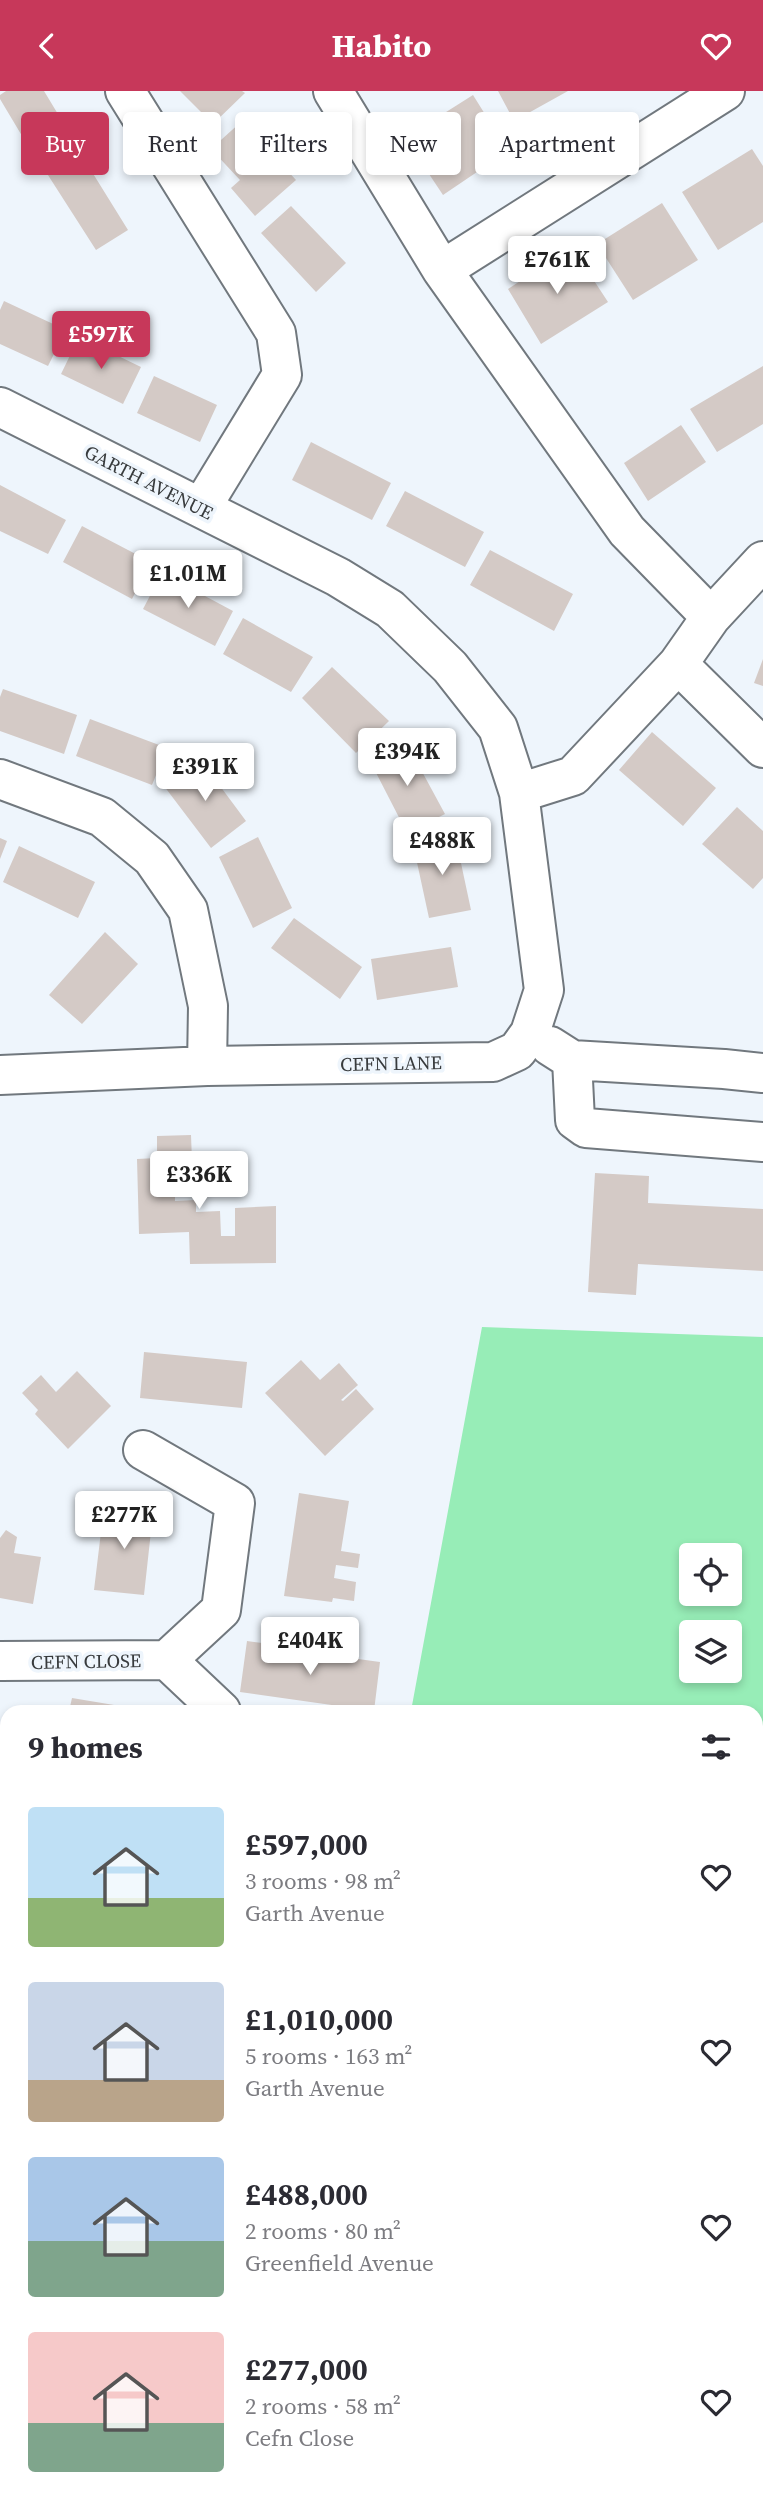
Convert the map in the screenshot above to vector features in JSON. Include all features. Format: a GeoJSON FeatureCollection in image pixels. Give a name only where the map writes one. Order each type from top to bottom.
{"type":"FeatureCollection","features":[{"type":"Feature","properties":{"kind":"street"},"geometry":{"type":"LineString","coordinates":[[125,91],[276,333],[282,375],[201,508]]}},
{"type":"Feature","properties":{"kind":"street"},"geometry":{"type":"LineString","coordinates":[[333,91],[442,270],[627,531],[711,617]]}},
{"type":"Feature","properties":{"kind":"street"},"geometry":{"type":"LineString","coordinates":[[442,270],[725,91]]}},
{"type":"Feature","properties":{"kind":"street","name":"GARTH AVENUE"},"geometry":{"type":"LineString","coordinates":[[0,407],[338,577],[390,609],[450,667],[498,728],[519,793],[544,990],[530,1033]]}},
{"type":"Feature","properties":{"kind":"street"},"geometry":{"type":"LineString","coordinates":[[519,793],[573,776],[678,664],[711,617],[763,561]]}},
{"type":"Feature","properties":{"kind":"street"},"geometry":{"type":"LineString","coordinates":[[678,664],[763,748]]}},
{"type":"Feature","properties":{"kind":"street"},"geometry":{"type":"LineString","coordinates":[[0,779],[102,817],[152,858],[188,910],[208,1006],[207,1066]]}},
{"type":"Feature","properties":{"kind":"street"},"geometry":{"type":"LineString","coordinates":[[530,1033],[572,1060],[763,1073]]}},
{"type":"Feature","properties":{"kind":"street","name":"CEFN LANE"},"geometry":{"type":"LineString","coordinates":[[0,1076],[207,1066],[493,1062],[517,1051],[530,1033]]}},
{"type":"Feature","properties":{"kind":"street"},"geometry":{"type":"LineString","coordinates":[[572,1060],[575,1120],[586,1128],[763,1142]]}},
{"type":"Feature","properties":{"kind":"street","name":"CEFN CLOSE"},"geometry":{"type":"LineString","coordinates":[[2,1671],[167,1660],[221,1610],[235,1503],[143,1450]]}},
{"type":"Feature","properties":{"kind":"street","name":"CEFN CLOSE"},"geometry":{"type":"LineString","coordinates":[[167,1660],[215,1705]]}},
{"type":"Feature","properties":{"kind":"green space"},"geometry":{"type":"Polygon","coordinates":[[[482,1327],[763,1337],[763,1705],[412,1705],[482,1327]]]}},
{"type":"Feature","properties":{"kind":"building"},"geometry":{"type":"Polygon","coordinates":[[[6,91],[44,91],[57,112],[21,112],[21,134],[0,95],[6,91]]]}},
{"type":"Feature","properties":{"kind":"building"},"geometry":{"type":"Polygon","coordinates":[[[180,91],[245,93],[221,116],[221,112],[201,112],[180,91]]]}},
{"type":"Feature","properties":{"kind":"building"},"geometry":{"type":"Polygon","coordinates":[[[498,91],[568,91],[530,112],[509,112],[498,91]]]}},
{"type":"Feature","properties":{"kind":"building"},"geometry":{"type":"Polygon","coordinates":[[[473,95],[484,112],[475,112],[475,173],[443,195],[430,175],[461,175],[461,112],[446,112],[473,95]]]}},
{"type":"Feature","properties":{"kind":"building"},"geometry":{"type":"Polygon","coordinates":[[[235,127],[235,175],[221,160],[221,140],[235,127]]]}},
{"type":"Feature","properties":{"kind":"building"},"geometry":{"type":"Polygon","coordinates":[[[752,149],[763,166],[763,222],[718,250],[682,192],[752,149]]]}},
{"type":"Feature","properties":{"kind":"building"},"geometry":{"type":"Polygon","coordinates":[[[48,175],[94,175],[128,230],[96,250],[48,175]]]}},
{"type":"Feature","properties":{"kind":"building"},"geometry":{"type":"Polygon","coordinates":[[[235,175],[291,175],[296,180],[255,216],[231,188],[240,180],[235,175]]]}},
{"type":"Feature","properties":{"kind":"building"},"geometry":{"type":"Polygon","coordinates":[[[662,203],[698,260],[633,300],[597,244],[662,203]]]}},
{"type":"Feature","properties":{"kind":"building"},"geometry":{"type":"Polygon","coordinates":[[[291,206],[346,263],[316,292],[261,233],[291,206]]]}},
{"type":"Feature","properties":{"kind":"building"},"geometry":{"type":"Polygon","coordinates":[[[572,247],[608,302],[541,344],[508,289],[572,247]]]}},
{"type":"Feature","properties":{"kind":"building"},"geometry":{"type":"Polygon","coordinates":[[[4,301],[66,330],[48,366],[0,344],[0,310],[4,301]]]}},
{"type":"Feature","properties":{"kind":"building"},"geometry":{"type":"Polygon","coordinates":[[[79,337],[141,367],[123,404],[61,374],[79,337]]]}},
{"type":"Feature","properties":{"kind":"building"},"geometry":{"type":"Polygon","coordinates":[[[763,366],[763,424],[717,452],[690,409],[763,366]]]}},
{"type":"Feature","properties":{"kind":"building"},"geometry":{"type":"Polygon","coordinates":[[[154,376],[217,405],[200,442],[137,413],[154,376]]]}},
{"type":"Feature","properties":{"kind":"building"},"geometry":{"type":"Polygon","coordinates":[[[681,425],[706,462],[648,501],[624,463],[681,425]]]}},
{"type":"Feature","properties":{"kind":"building"},"geometry":{"type":"Polygon","coordinates":[[[311,442],[391,483],[372,520],[292,480],[311,442]]]}},
{"type":"Feature","properties":{"kind":"building"},"geometry":{"type":"Polygon","coordinates":[[[0,485],[66,520],[48,554],[0,531],[0,485]]]}},
{"type":"Feature","properties":{"kind":"building"},"geometry":{"type":"Polygon","coordinates":[[[405,491],[484,532],[465,567],[386,526],[405,491]]]}},
{"type":"Feature","properties":{"kind":"building"},"geometry":{"type":"Polygon","coordinates":[[[82,526],[151,562],[132,599],[63,562],[82,526]]]}},
{"type":"Feature","properties":{"kind":"building"},"geometry":{"type":"Polygon","coordinates":[[[490,550],[573,594],[554,631],[470,585],[490,550]]]}},
{"type":"Feature","properties":{"kind":"building"},"geometry":{"type":"Polygon","coordinates":[[[162,573],[233,611],[215,646],[143,609],[162,573]]]}},
{"type":"Feature","properties":{"kind":"building"},"geometry":{"type":"Polygon","coordinates":[[[243,618],[313,657],[291,692],[223,654],[243,618]]]}},
{"type":"Feature","properties":{"kind":"building"},"geometry":{"type":"Polygon","coordinates":[[[763,659],[763,686],[754,683],[763,659]]]}},
{"type":"Feature","properties":{"kind":"building"},"geometry":{"type":"Polygon","coordinates":[[[332,667],[389,721],[356,753],[302,698],[332,667]]]}},
{"type":"Feature","properties":{"kind":"building"},"geometry":{"type":"Polygon","coordinates":[[[3,689],[77,715],[64,754],[0,731],[0,697],[3,689]]]}},
{"type":"Feature","properties":{"kind":"building"},"geometry":{"type":"Polygon","coordinates":[[[90,719],[167,748],[152,785],[76,756],[90,719]]]}},
{"type":"Feature","properties":{"kind":"building"},"geometry":{"type":"Polygon","coordinates":[[[652,732],[716,788],[683,826],[619,770],[652,732]]]}},
{"type":"Feature","properties":{"kind":"building"},"geometry":{"type":"Polygon","coordinates":[[[406,742],[445,814],[407,833],[370,761],[406,742]]]}},
{"type":"Feature","properties":{"kind":"building"},"geometry":{"type":"Polygon","coordinates":[[[200,759],[246,821],[211,848],[164,786],[200,759]]]}},
{"type":"Feature","properties":{"kind":"building"},"geometry":{"type":"Polygon","coordinates":[[[737,807],[763,831],[763,878],[753,889],[702,844],[737,807]]]}},
{"type":"Feature","properties":{"kind":"building"},"geometry":{"type":"Polygon","coordinates":[[[455,835],[471,910],[429,918],[413,844],[455,835]]]}},
{"type":"Feature","properties":{"kind":"building"},"geometry":{"type":"Polygon","coordinates":[[[258,837],[292,908],[253,928],[219,857],[258,837]]]}},
{"type":"Feature","properties":{"kind":"building"},"geometry":{"type":"Polygon","coordinates":[[[0,838],[7,841],[0,859],[0,838]]]}},
{"type":"Feature","properties":{"kind":"building"},"geometry":{"type":"Polygon","coordinates":[[[19,846],[95,882],[78,918],[3,882],[19,846]]]}},
{"type":"Feature","properties":{"kind":"building"},"geometry":{"type":"Polygon","coordinates":[[[294,918],[362,967],[340,999],[271,948],[294,918]]]}},
{"type":"Feature","properties":{"kind":"building"},"geometry":{"type":"Polygon","coordinates":[[[105,932],[138,964],[82,1024],[49,995],[105,932]]]}},
{"type":"Feature","properties":{"kind":"building"},"geometry":{"type":"Polygon","coordinates":[[[451,947],[458,987],[377,1000],[371,959],[451,947]]]}},
{"type":"Feature","properties":{"kind":"building"},"geometry":{"type":"Polygon","coordinates":[[[191,1135],[193,1187],[175,1187],[175,1201],[196,1200],[196,1212],[220,1211],[221,1236],[235,1236],[235,1208],[276,1206],[276,1263],[190,1264],[189,1232],[139,1234],[137,1159],[157,1158],[157,1136],[191,1135]]]}},
{"type":"Feature","properties":{"kind":"building"},"geometry":{"type":"Polygon","coordinates":[[[595,1173],[649,1176],[648,1203],[763,1209],[763,1271],[638,1264],[636,1295],[588,1292],[595,1173]]]}},
{"type":"Feature","properties":{"kind":"building"},"geometry":{"type":"Polygon","coordinates":[[[144,1352],[247,1362],[242,1408],[140,1398],[144,1352]]]}},
{"type":"Feature","properties":{"kind":"building"},"geometry":{"type":"Polygon","coordinates":[[[301,1360],[320,1380],[339,1363],[358,1385],[341,1400],[356,1389],[374,1409],[325,1456],[265,1393],[301,1360]]]}},
{"type":"Feature","properties":{"kind":"building"},"geometry":{"type":"Polygon","coordinates":[[[77,1371],[111,1406],[68,1449],[35,1414],[38,1410],[22,1393],[41,1375],[56,1392],[77,1371]]]}},
{"type":"Feature","properties":{"kind":"building"},"geometry":{"type":"Polygon","coordinates":[[[299,1493],[349,1501],[341,1551],[360,1554],[358,1568],[336,1565],[334,1578],[356,1582],[354,1601],[333,1598],[332,1602],[284,1596],[299,1493]]]}},
{"type":"Feature","properties":{"kind":"building"},"geometry":{"type":"Polygon","coordinates":[[[104,1507],[153,1513],[144,1595],[94,1590],[104,1507]]]}},
{"type":"Feature","properties":{"kind":"building"},"geometry":{"type":"Polygon","coordinates":[[[6,1530],[17,1537],[14,1553],[41,1557],[33,1604],[0,1598],[0,1538],[6,1530]]]}},
{"type":"Feature","properties":{"kind":"building"},"geometry":{"type":"Polygon","coordinates":[[[247,1641],[380,1662],[375,1705],[332,1705],[240,1692],[247,1641]]]}},
{"type":"Feature","properties":{"kind":"building"},"geometry":{"type":"Polygon","coordinates":[[[72,1698],[114,1705],[70,1705],[72,1698]]]}}]}
